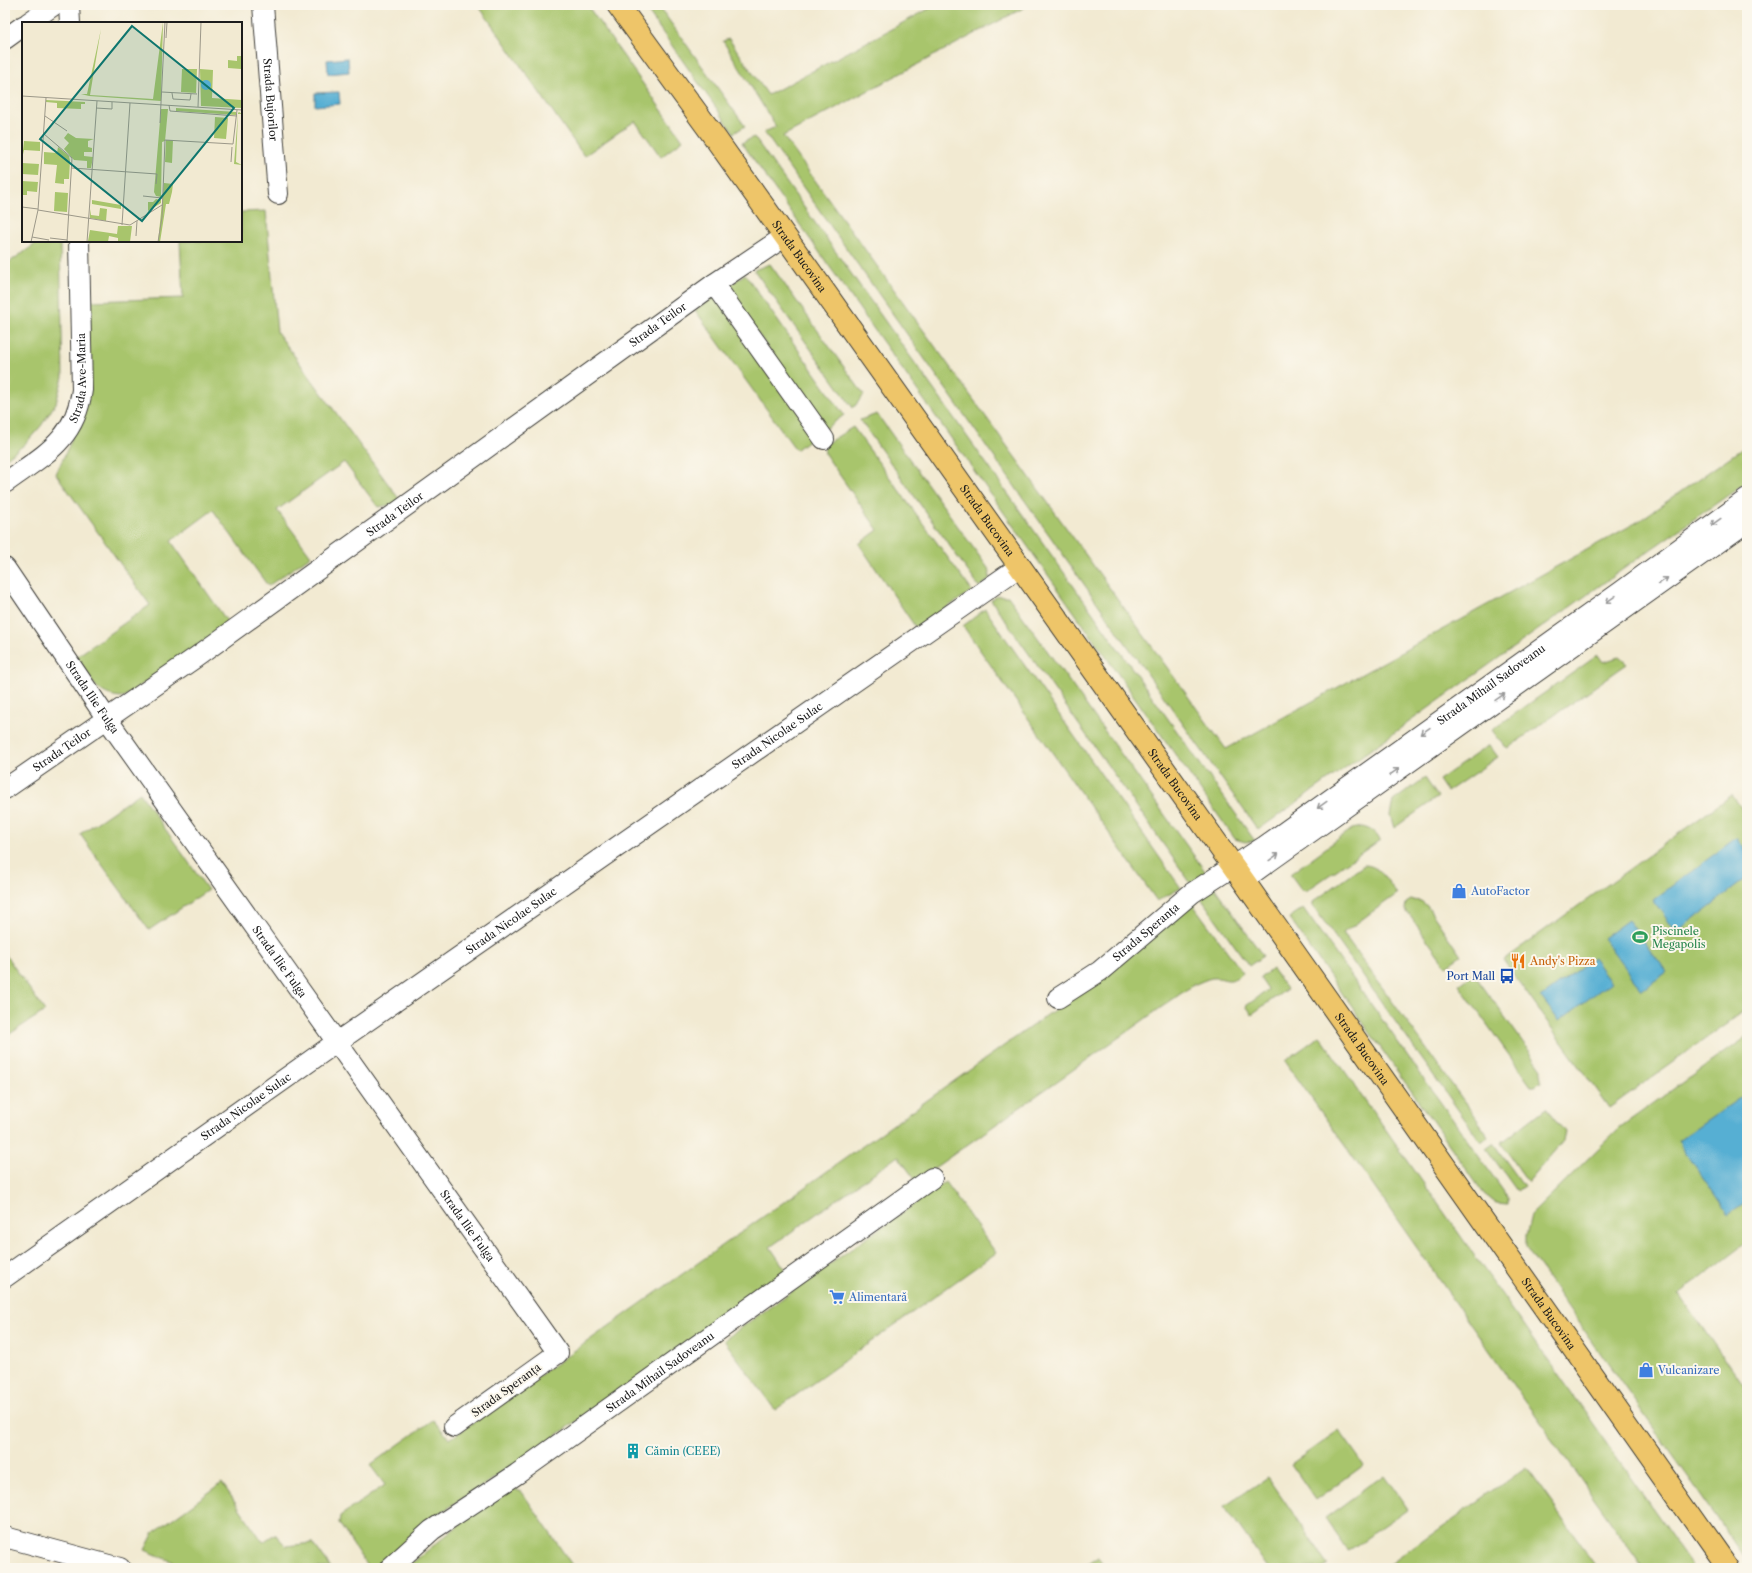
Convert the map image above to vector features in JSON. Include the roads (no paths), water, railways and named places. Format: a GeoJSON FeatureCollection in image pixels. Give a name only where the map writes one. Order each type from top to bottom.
{"type":"FeatureCollection","features":[{"type":"Feature","properties":{"kind":"main road","name":"Strada Bucovina"},"geometry":{"type":"LineString","coordinates":[[618,5],[1238,873],[1728,1568]]}},
{"type":"Feature","properties":{"kind":"street"},"geometry":{"type":"LineString","coordinates":[[29,22],[54,5]]}},
{"type":"Feature","properties":{"kind":"street"},"geometry":{"type":"LineString","coordinates":[[69,5],[70,22]]}},
{"type":"Feature","properties":{"kind":"street","name":"Strada Bujorilor"},"geometry":{"type":"LineString","coordinates":[[263,5],[278,194]]}},
{"type":"Feature","properties":{"kind":"street"},"geometry":{"type":"LineString","coordinates":[[34,22],[50,19],[56,22]]}},
{"type":"Feature","properties":{"kind":"street"},"geometry":{"type":"LineString","coordinates":[[5,39],[22,27]]}},
{"type":"Feature","properties":{"kind":"street","name":"Strada Teilor"},"geometry":{"type":"LineString","coordinates":[[5,789],[195,658],[714,284],[784,236]]}},
{"type":"Feature","properties":{"kind":"street","name":"Strada Ave-Maria"},"geometry":{"type":"LineString","coordinates":[[5,483],[52,448],[63,437],[73,423],[80,406],[82,390],[78,242]]}},
{"type":"Feature","properties":{"kind":"street"},"geometry":{"type":"LineString","coordinates":[[714,284],[824,439]]}},
{"type":"Feature","properties":{"kind":"street","name":"Strada Mihail Sadoveanu"},"geometry":{"type":"LineString","coordinates":[[1238,873],[1747,499]]}},
{"type":"Feature","properties":{"kind":"street","name":"Strada Mihail Sadoveanu"},"geometry":{"type":"LineString","coordinates":[[1238,873],[1747,522]]}},
{"type":"Feature","properties":{"kind":"street","name":"Strada Nicolae Sulac"},"geometry":{"type":"LineString","coordinates":[[5,1277],[337,1042],[1019,567]]}},
{"type":"Feature","properties":{"kind":"street","name":"Strada Ilie Fulga"},"geometry":{"type":"LineString","coordinates":[[5,568],[108,719],[558,1353]]}},
{"type":"Feature","properties":{"kind":"street","name":"Strada Speranța"},"geometry":{"type":"LineString","coordinates":[[1058,998],[1100,971],[1192,893],[1238,873]]}},
{"type":"Feature","properties":{"kind":"street","name":"Strada Mihail Sadoveanu"},"geometry":{"type":"LineString","coordinates":[[390,1568],[432,1530],[517,1474],[932,1178]]}},
{"type":"Feature","properties":{"kind":"street","name":"Strada Speranța"},"geometry":{"type":"LineString","coordinates":[[454,1427],[558,1353]]}},
{"type":"Feature","properties":{"kind":"street"},"geometry":{"type":"LineString","coordinates":[[5,1536],[120,1568]]}},
{"type":"Feature","properties":{"kind":"water"},"geometry":{"type":"Polygon","coordinates":[[[348,58],[349,72],[328,74],[327,60],[348,58]]]}},
{"type":"Feature","properties":{"kind":"water"},"geometry":{"type":"Polygon","coordinates":[[[339,92],[340,104],[315,106],[315,93],[339,92]]]}},
{"type":"Feature","properties":{"kind":"water"},"geometry":{"type":"Polygon","coordinates":[[[1736,838],[1747,852],[1747,878],[1676,932],[1653,900],[1736,838]]]}},
{"type":"Feature","properties":{"kind":"water"},"geometry":{"type":"Polygon","coordinates":[[[1628,920],[1667,972],[1642,990],[1603,938],[1628,920]]]}},
{"type":"Feature","properties":{"kind":"water"},"geometry":{"type":"Polygon","coordinates":[[[1593,958],[1611,982],[1559,1021],[1541,997],[1593,958]]]}},
{"type":"Feature","properties":{"kind":"water"},"geometry":{"type":"Polygon","coordinates":[[[1747,1093],[1747,1201],[1728,1214],[1678,1141],[1747,1093]]]}},
{"type":"Feature","properties":{"kind":"place","name":"AutoFactor"},"geometry":{"type":"Point","coordinates":[1459,891]}},
{"type":"Feature","properties":{"kind":"place","name":"Piscinele Megapolis"},"geometry":{"type":"Point","coordinates":[1640,937]}},
{"type":"Feature","properties":{"kind":"place","name":"Andy's Pizza"},"geometry":{"type":"Point","coordinates":[1518,961]}},
{"type":"Feature","properties":{"kind":"place","name":"Port Mall"},"geometry":{"type":"Point","coordinates":[1507,976]}},
{"type":"Feature","properties":{"kind":"place","name":"Alimentară"},"geometry":{"type":"Point","coordinates":[837,1297]}},
{"type":"Feature","properties":{"kind":"place","name":"Vulcanizare"},"geometry":{"type":"Point","coordinates":[1646,1370]}},
{"type":"Feature","properties":{"kind":"place","name":"Cămin (CEEE)"},"geometry":{"type":"Point","coordinates":[633,1451]}}]}
